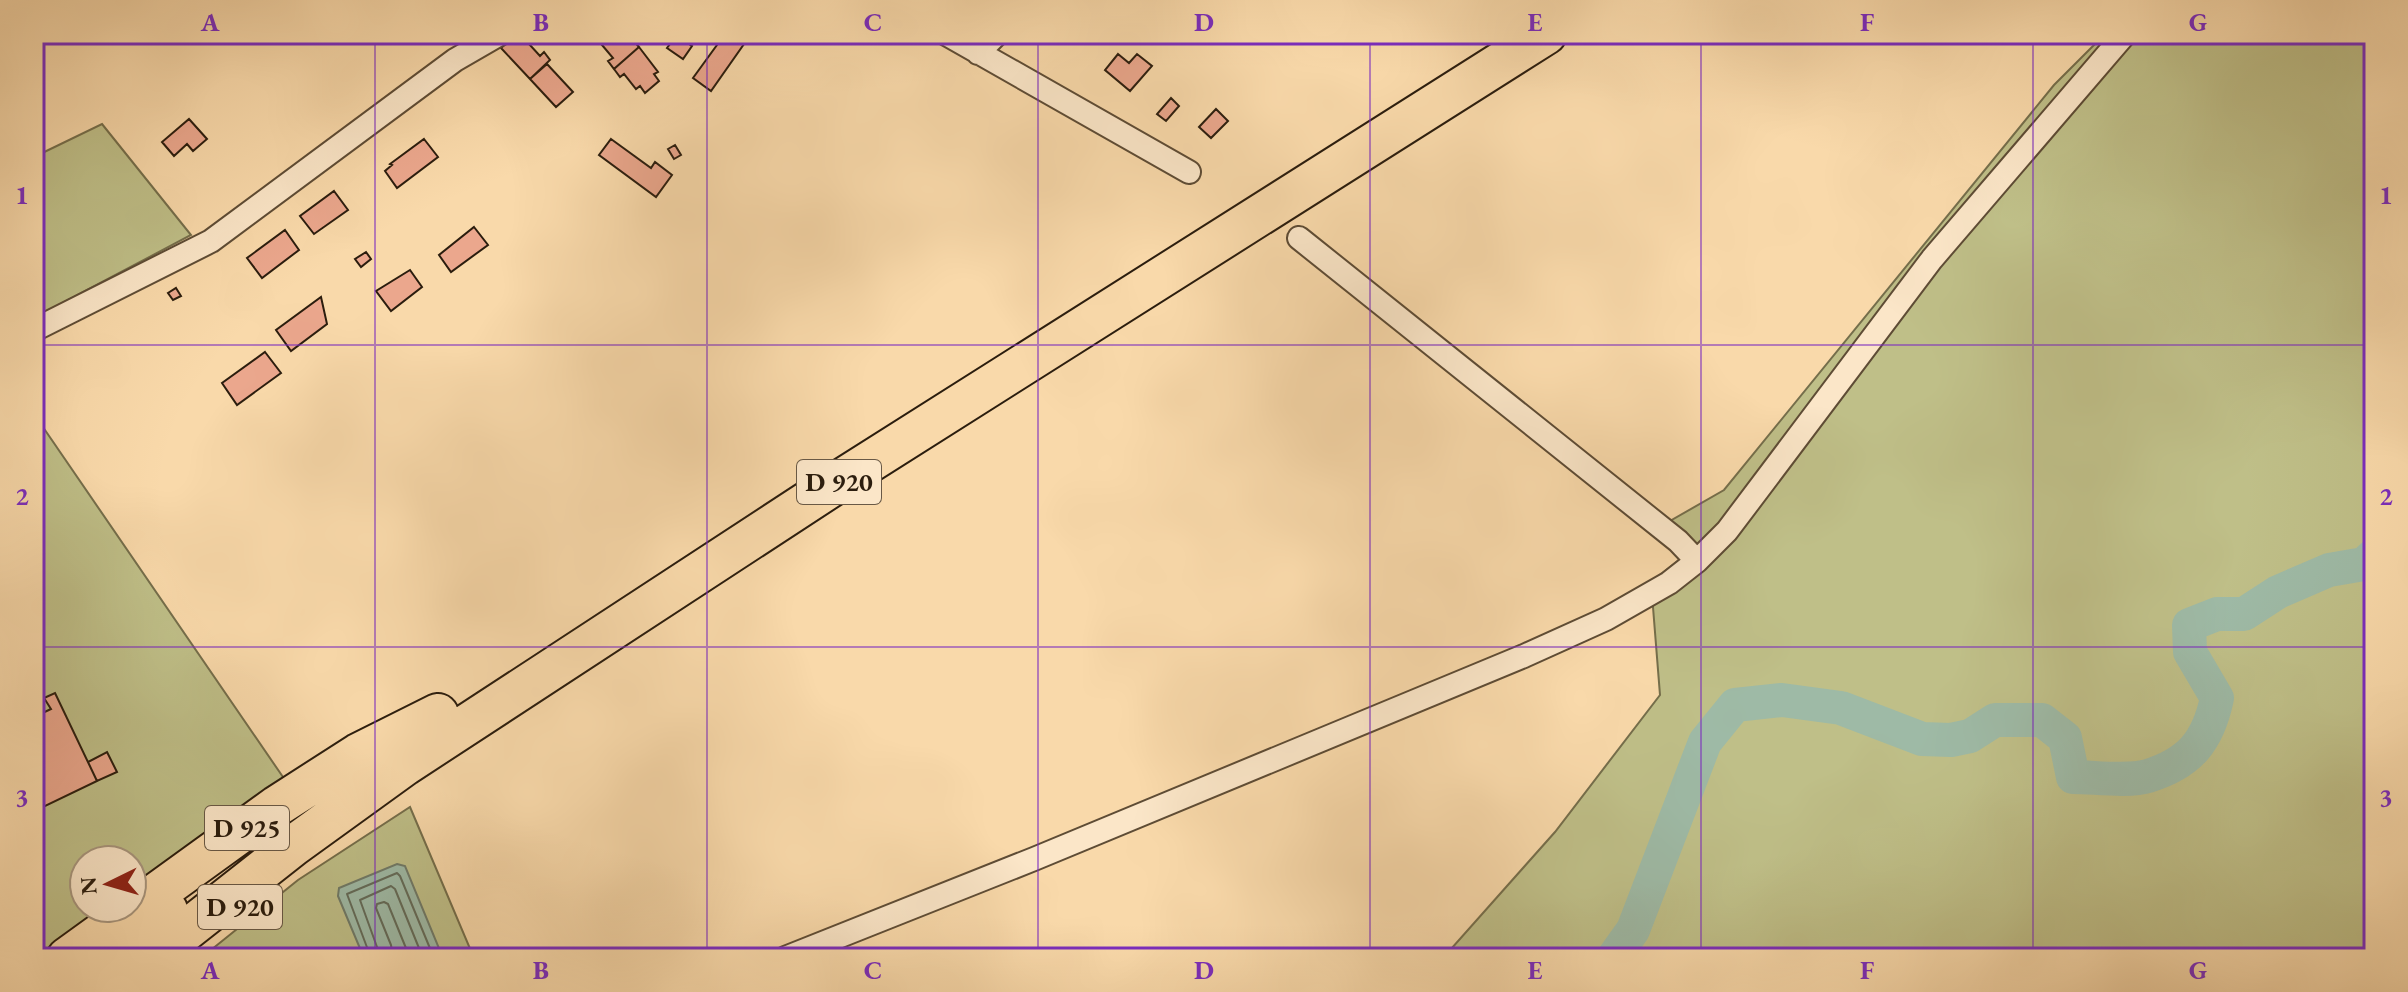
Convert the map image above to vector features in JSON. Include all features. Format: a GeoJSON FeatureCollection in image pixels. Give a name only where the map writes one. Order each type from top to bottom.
{"type":"FeatureCollection","features":[{"type":"Feature","properties":{"kind":"highway","name":"D 920"},"geometry":{"type":"LineString","coordinates":[[109,958],[303,806],[438,714],[1501,34]]}},
{"type":"Feature","properties":{"kind":"highway","name":"D 920"},"geometry":{"type":"LineString","coordinates":[[151,958],[293,846],[405,765],[841,480],[1546,34]]}},
{"type":"Feature","properties":{"kind":"highway","name":"D 925"},"geometry":{"type":"LineString","coordinates":[[67,958],[277,806],[358,754],[438,714]]}},
{"type":"Feature","properties":{"kind":"highway","name":"D 920"},"geometry":{"type":"LineString","coordinates":[[176,958],[274,880],[293,846]]}},
{"type":"Feature","properties":{"kind":"street"},"geometry":{"type":"LineString","coordinates":[[34,330],[211,241],[455,60],[500,34]]}},
{"type":"Feature","properties":{"kind":"street"},"geometry":{"type":"LineString","coordinates":[[946,34],[1189,172]]}},
{"type":"Feature","properties":{"kind":"street"},"geometry":{"type":"LineString","coordinates":[[978,53],[997,34]]}},
{"type":"Feature","properties":{"kind":"street"},"geometry":{"type":"LineString","coordinates":[[785,958],[1034,859],[1524,656],[1606,619],[1669,583],[1697,561],[1742,512],[1932,259],[2125,34]]}},
{"type":"Feature","properties":{"kind":"street"},"geometry":{"type":"LineString","coordinates":[[1299,238],[1678,541],[1697,561]]}},
{"type":"Feature","properties":{"kind":"green space"},"geometry":{"type":"Polygon","coordinates":[[[2105,34],[2374,34],[2374,958],[1443,958],[1555,832],[1660,695],[1651,582],[1694,548],[1670,521],[1724,490],[2054,85],[2105,34]]]}},
{"type":"Feature","properties":{"kind":"green space"},"geometry":{"type":"Polygon","coordinates":[[[102,124],[191,235],[34,318],[34,157],[102,124]]]}},
{"type":"Feature","properties":{"kind":"green space"},"geometry":{"type":"Polygon","coordinates":[[[34,414],[285,780],[148,882],[148,844],[68,844],[68,924],[92,924],[46,958],[34,958],[34,414]]]}},
{"type":"Feature","properties":{"kind":"green space"},"geometry":{"type":"Polygon","coordinates":[[[410,807],[474,958],[201,958],[298,880],[410,807]]]}},
{"type":"Feature","properties":{"kind":"water"},"geometry":{"type":"Polygon","coordinates":[[[397,864],[405,866],[443,958],[364,958],[338,896],[339,888],[397,864]]]}},
{"type":"Feature","properties":{"kind":"building"},"geometry":{"type":"Polygon","coordinates":[[[520,34],[540,56],[544,52],[550,60],[530,79],[501,48],[520,34]]]}},
{"type":"Feature","properties":{"kind":"building"},"geometry":{"type":"Polygon","coordinates":[[[603,34],[628,34],[639,47],[614,69],[608,61],[613,58],[597,39],[603,34]]]}},
{"type":"Feature","properties":{"kind":"building"},"geometry":{"type":"Polygon","coordinates":[[[725,34],[744,44],[711,91],[693,78],[725,34]]]}},
{"type":"Feature","properties":{"kind":"building"},"geometry":{"type":"Polygon","coordinates":[[[676,36],[692,46],[683,59],[667,48],[676,36]]]}},
{"type":"Feature","properties":{"kind":"building"},"geometry":{"type":"Polygon","coordinates":[[[639,47],[658,72],[654,74],[659,81],[645,93],[640,86],[636,89],[624,74],[620,77],[614,69],[639,47]]]}},
{"type":"Feature","properties":{"kind":"building"},"geometry":{"type":"Polygon","coordinates":[[[1118,54],[1129,63],[1137,54],[1152,66],[1130,91],[1105,70],[1118,54]]]}},
{"type":"Feature","properties":{"kind":"building"},"geometry":{"type":"Polygon","coordinates":[[[547,64],[573,92],[556,107],[530,79],[547,64]]]}},
{"type":"Feature","properties":{"kind":"building"},"geometry":{"type":"Polygon","coordinates":[[[1171,98],[1179,106],[1166,121],[1157,114],[1171,98]]]}},
{"type":"Feature","properties":{"kind":"building"},"geometry":{"type":"Polygon","coordinates":[[[1216,109],[1228,121],[1211,138],[1199,127],[1216,109]]]}},
{"type":"Feature","properties":{"kind":"building"},"geometry":{"type":"Polygon","coordinates":[[[189,119],[207,139],[193,151],[187,144],[174,156],[162,142],[189,119]]]}},
{"type":"Feature","properties":{"kind":"building"},"geometry":{"type":"Polygon","coordinates":[[[424,139],[438,157],[397,188],[385,171],[424,139]]]}},
{"type":"Feature","properties":{"kind":"building"},"geometry":{"type":"Polygon","coordinates":[[[611,139],[651,168],[655,162],[672,175],[656,197],[599,155],[611,139]]]}},
{"type":"Feature","properties":{"kind":"building"},"geometry":{"type":"Polygon","coordinates":[[[675,145],[681,155],[674,159],[668,149],[675,145]]]}},
{"type":"Feature","properties":{"kind":"building"},"geometry":{"type":"Polygon","coordinates":[[[334,191],[348,210],[314,234],[300,216],[334,191]]]}},
{"type":"Feature","properties":{"kind":"building"},"geometry":{"type":"Polygon","coordinates":[[[474,227],[488,245],[451,272],[439,255],[474,227]]]}},
{"type":"Feature","properties":{"kind":"building"},"geometry":{"type":"Polygon","coordinates":[[[285,230],[299,250],[262,278],[247,258],[285,230]]]}},
{"type":"Feature","properties":{"kind":"building"},"geometry":{"type":"Polygon","coordinates":[[[366,252],[371,259],[361,267],[355,259],[366,252]]]}},
{"type":"Feature","properties":{"kind":"building"},"geometry":{"type":"Polygon","coordinates":[[[410,270],[422,287],[391,311],[376,291],[410,270]]]}},
{"type":"Feature","properties":{"kind":"building"},"geometry":{"type":"Polygon","coordinates":[[[176,288],[181,296],[173,300],[168,293],[176,288]]]}},
{"type":"Feature","properties":{"kind":"building"},"geometry":{"type":"Polygon","coordinates":[[[321,297],[327,324],[291,351],[276,330],[321,297]]]}},
{"type":"Feature","properties":{"kind":"building"},"geometry":{"type":"Polygon","coordinates":[[[265,352],[281,373],[237,405],[222,383],[265,352]]]}},
{"type":"Feature","properties":{"kind":"building"},"geometry":{"type":"Polygon","coordinates":[[[55,693],[97,781],[41,808],[34,794],[34,717],[51,709],[44,698],[55,693]]]}},
{"type":"Feature","properties":{"kind":"building"},"geometry":{"type":"Polygon","coordinates":[[[107,752],[117,772],[97,781],[88,762],[107,752]]]}},
{"type":"Feature","properties":{"kind":"waterway"},"geometry":{"type":"LineString","coordinates":[[1613,958],[1633,930],[1705,742],[1735,705],[1782,700],[1841,708],[1922,739],[1951,740],[1970,736],[1995,720],[2042,720],[2065,738],[2073,777],[2140,778],[2163,771],[2186,757],[2202,738],[2213,713],[2217,698],[2190,652],[2189,625],[2217,614],[2244,614],[2278,592],[2329,570],[2364,564],[2374,555]]}}]}
